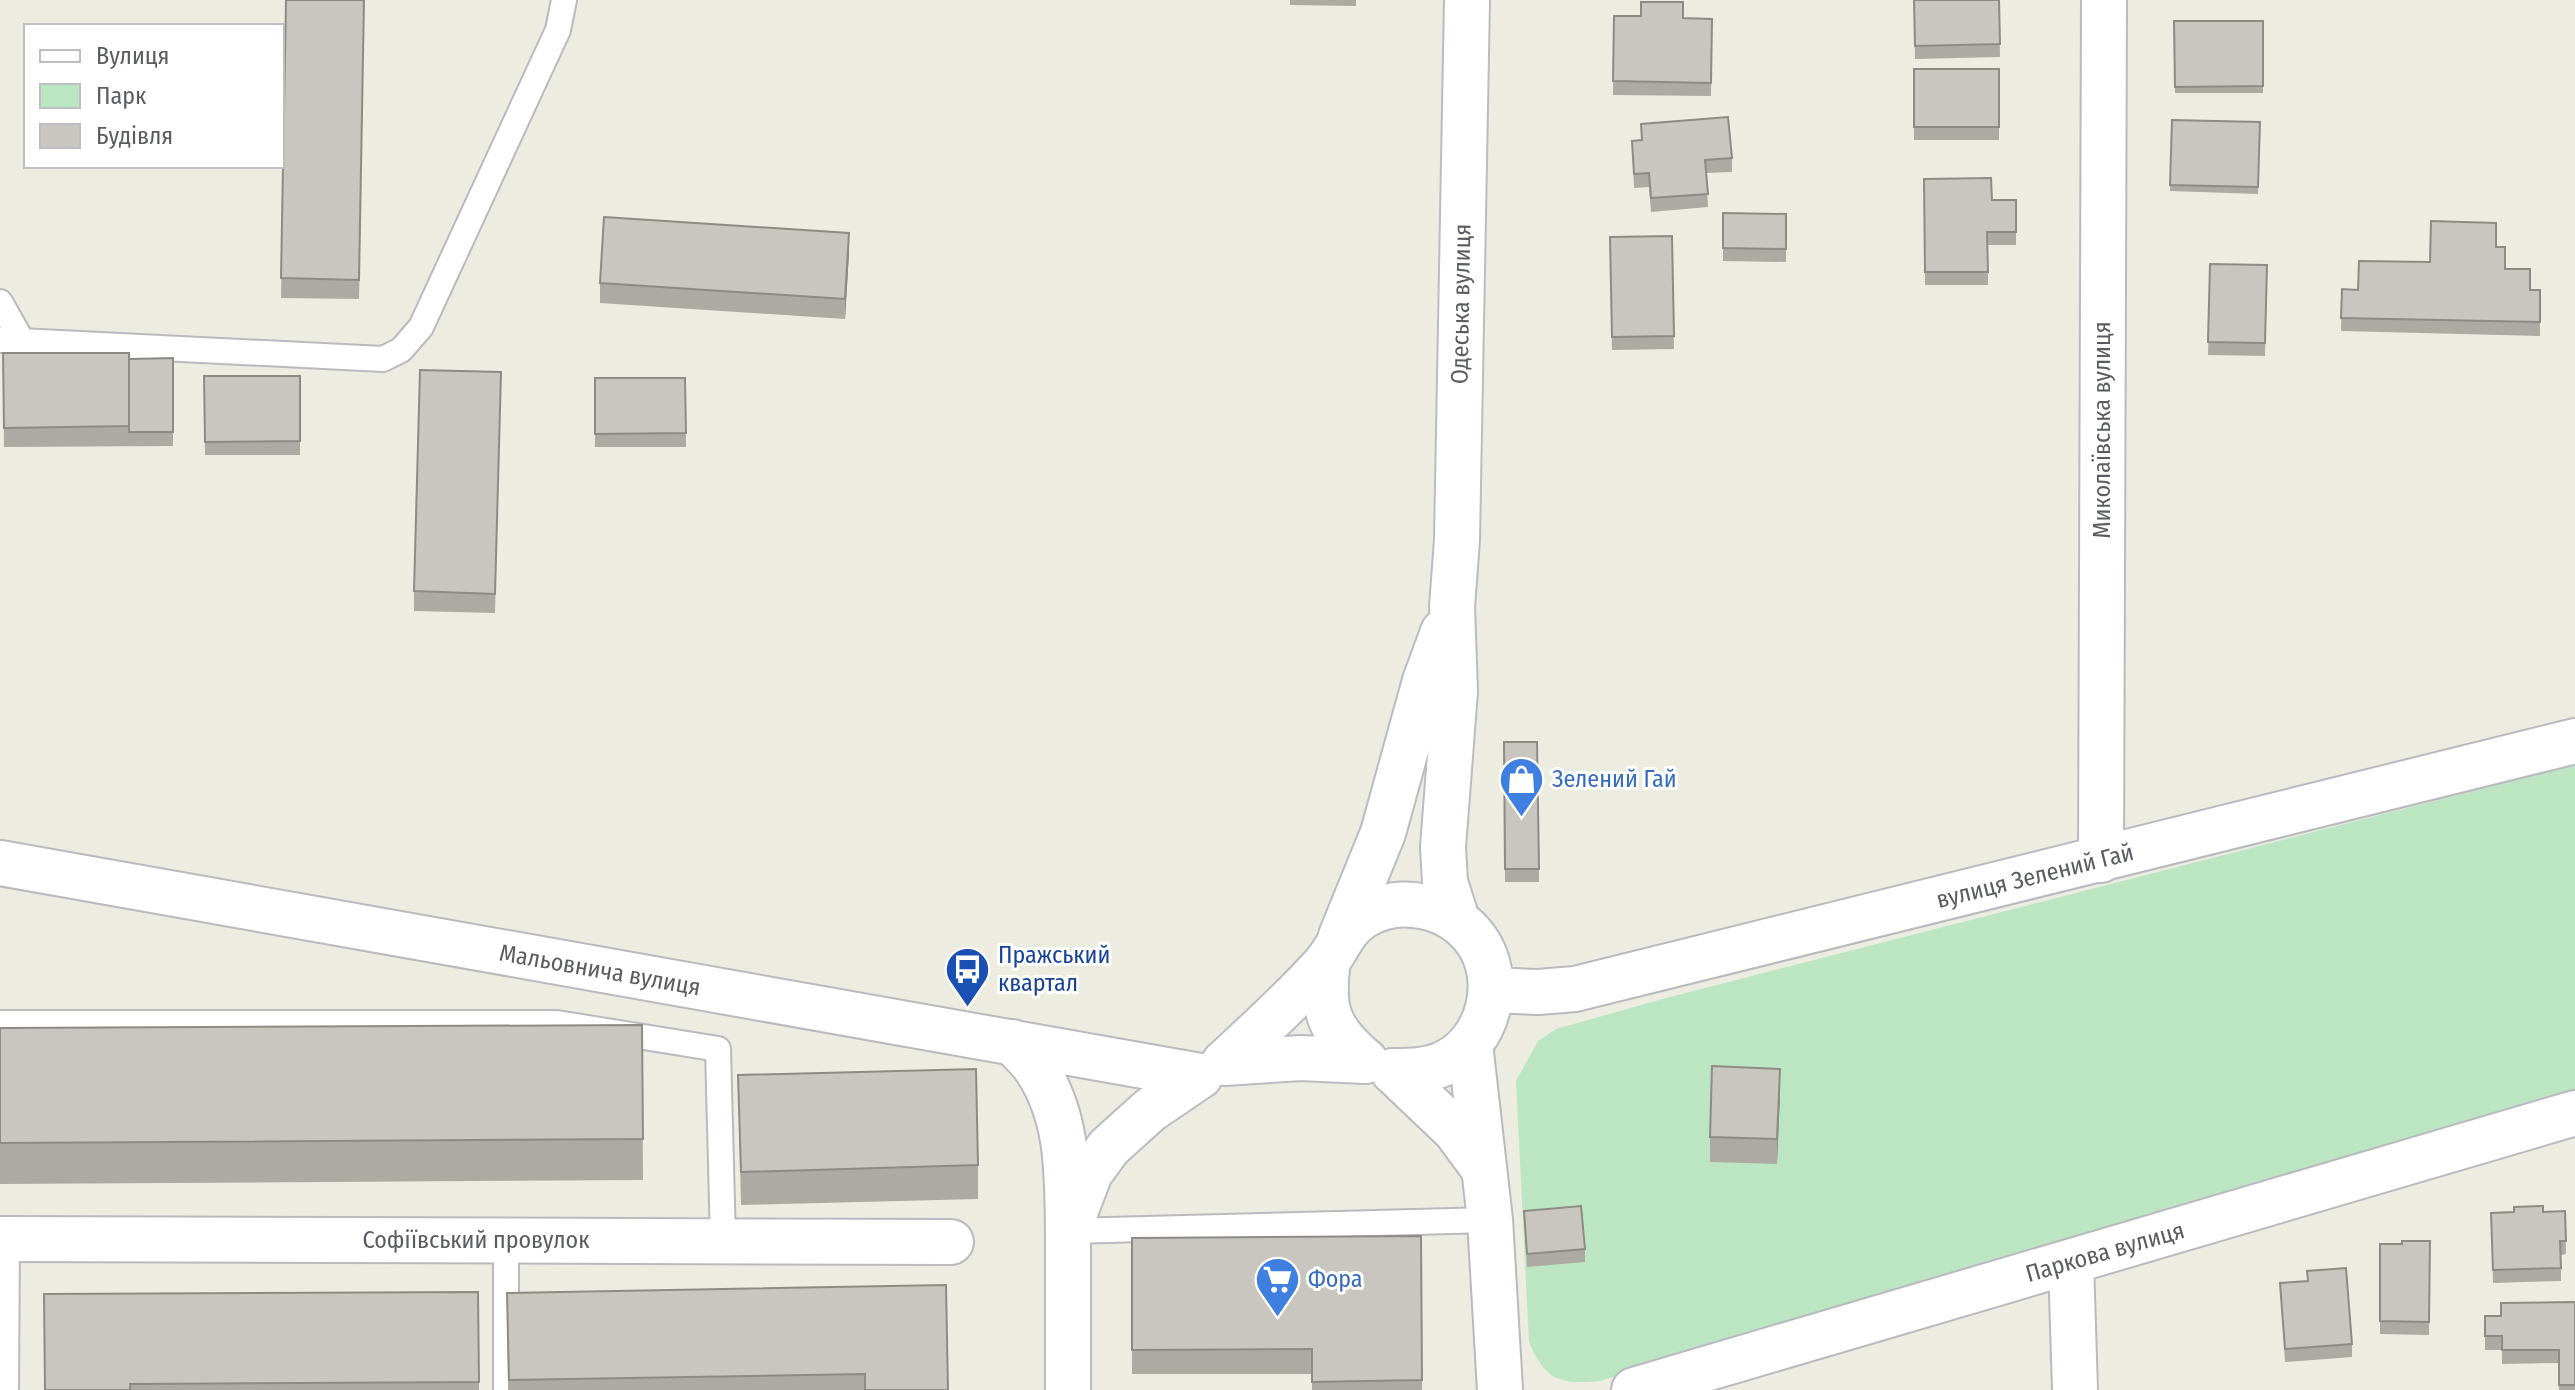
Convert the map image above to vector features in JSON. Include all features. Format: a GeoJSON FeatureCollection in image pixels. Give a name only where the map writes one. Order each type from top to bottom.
{"type":"FeatureCollection","features":[{"type":"Feature","properties":{"kind":"street","name":"Одеська вулиця"},"geometry":{"type":"LineString","coordinates":[[1457,920],[1445,882],[1443,847],[1455,691],[1452,607],[1457,540],[1467,0]]}},
{"type":"Feature","properties":{"kind":"street","name":"Миколаївська вулиця"},"geometry":{"type":"LineString","coordinates":[[2101,860],[2104,0]]}},
{"type":"Feature","properties":{"kind":"street","name":"Одеська вулиця"},"geometry":{"type":"LineString","coordinates":[[1334,948],[1383,833],[1425,681],[1452,607]]}},
{"type":"Feature","properties":{"kind":"street","name":"вулиця Зелений Гай"},"geometry":{"type":"LineString","coordinates":[[1491,990],[1538,992],[1575,989],[2575,741]]}},
{"type":"Feature","properties":{"kind":"street","name":"Мальовнича вулиця"},"geometry":{"type":"LineString","coordinates":[[0,863],[1200,1076],[1150,1110],[1109,1147],[1090,1173],[1068,1231]]}},
{"type":"Feature","properties":{"kind":"street"},"geometry":{"type":"LineString","coordinates":[[1411,904],[1430,907],[1457,920],[1477,941],[1489,968],[1491,990],[1486,1019],[1470,1044],[1447,1062],[1422,1071],[1301,1058],[1224,1063],[1363,916],[1390,905],[1411,904]]}},
{"type":"Feature","properties":{"kind":"street"},"geometry":{"type":"LineString","coordinates":[[1334,948],[1324,990],[1328,1017],[1343,1042],[1379,1066],[1455,1130],[1484,1169]]}},
{"type":"Feature","properties":{"kind":"street"},"geometry":{"type":"LineString","coordinates":[[1012,1042],[1036,1067],[1051,1095],[1066,1147],[1068,1390]]}},
{"type":"Feature","properties":{"kind":"street"},"geometry":{"type":"LineString","coordinates":[[1470,1044],[1490,1220],[1500,1390]]}},
{"type":"Feature","properties":{"kind":"street","name":"Паркова вулиця"},"geometry":{"type":"LineString","coordinates":[[1634,1390],[2575,1113]]}},
{"type":"Feature","properties":{"kind":"street","name":"Софіївський провулок"},"geometry":{"type":"LineString","coordinates":[[3,1239],[951,1242]]}},
{"type":"Feature","properties":{"kind":"street"},"geometry":{"type":"LineString","coordinates":[[2071,1262],[2075,1390]]}},
{"type":"Feature","properties":{"kind":"lane"},"geometry":{"type":"LineString","coordinates":[[0,302],[11,340],[383,359],[401,350],[421,327],[558,30],[564,0]]}},
{"type":"Feature","properties":{"kind":"lane"},"geometry":{"type":"LineString","coordinates":[[0,1023],[557,1023],[718,1049],[723,1241]]}},
{"type":"Feature","properties":{"kind":"lane"},"geometry":{"type":"LineString","coordinates":[[1068,1231],[1490,1220]]}},
{"type":"Feature","properties":{"kind":"lane"},"geometry":{"type":"LineString","coordinates":[[3,1239],[6,1390]]}},
{"type":"Feature","properties":{"kind":"lane"},"geometry":{"type":"LineString","coordinates":[[506,1240],[506,1390]]}},
{"type":"Feature","properties":{"kind":"green space"},"geometry":{"type":"Polygon","coordinates":[[[2575,765],[2575,1090],[1600,1381],[1574,1382],[1556,1377],[1541,1365],[1535,1355],[1529,1342],[1516,1081],[1538,1041],[1556,1029],[1666,998],[2575,765]]]}},
{"type":"Feature","properties":{"kind":"building"},"geometry":{"type":"Polygon","coordinates":[[[286,0],[364,0],[359,280],[281,278],[286,0]]]}},
{"type":"Feature","properties":{"kind":"building"},"geometry":{"type":"Polygon","coordinates":[[[1914,0],[1999,0],[2000,44],[1915,46],[1914,0]]]}},
{"type":"Feature","properties":{"kind":"building"},"geometry":{"type":"Polygon","coordinates":[[[1641,2],[1683,2],[1683,18],[1712,19],[1711,83],[1613,81],[1614,16],[1641,16],[1641,2]]]}},
{"type":"Feature","properties":{"kind":"building"},"geometry":{"type":"Polygon","coordinates":[[[2174,21],[2263,21],[2263,86],[2175,87],[2174,21]]]}},
{"type":"Feature","properties":{"kind":"building"},"geometry":{"type":"Polygon","coordinates":[[[1914,69],[1999,69],[1999,127],[1914,127],[1914,69]]]}},
{"type":"Feature","properties":{"kind":"building"},"geometry":{"type":"Polygon","coordinates":[[[1728,117],[1732,158],[1705,160],[1708,194],[1651,198],[1649,173],[1634,174],[1632,141],[1642,140],[1641,124],[1728,117]]]}},
{"type":"Feature","properties":{"kind":"building"},"geometry":{"type":"Polygon","coordinates":[[[2172,120],[2260,122],[2258,187],[2170,185],[2172,120]]]}},
{"type":"Feature","properties":{"kind":"building"},"geometry":{"type":"Polygon","coordinates":[[[1991,178],[1992,200],[2016,200],[2016,232],[1987,232],[1988,272],[1925,272],[1924,179],[1991,178]]]}},
{"type":"Feature","properties":{"kind":"building"},"geometry":{"type":"Polygon","coordinates":[[[1723,213],[1786,214],[1786,249],[1723,248],[1723,213]]]}},
{"type":"Feature","properties":{"kind":"building"},"geometry":{"type":"Polygon","coordinates":[[[604,217],[849,233],[845,299],[600,283],[604,217]]]}},
{"type":"Feature","properties":{"kind":"building"},"geometry":{"type":"Polygon","coordinates":[[[2431,221],[2496,223],[2496,247],[2505,247],[2505,269],[2530,269],[2530,290],[2540,290],[2540,322],[2341,318],[2342,289],[2358,290],[2359,261],[2430,262],[2431,221]]]}},
{"type":"Feature","properties":{"kind":"building"},"geometry":{"type":"Polygon","coordinates":[[[1672,236],[1674,336],[1612,337],[1610,237],[1672,236]]]}},
{"type":"Feature","properties":{"kind":"building"},"geometry":{"type":"Polygon","coordinates":[[[2210,264],[2267,265],[2265,343],[2208,342],[2210,264]]]}},
{"type":"Feature","properties":{"kind":"building"},"geometry":{"type":"Polygon","coordinates":[[[3,353],[129,353],[129,426],[4,428],[3,353]]]}},
{"type":"Feature","properties":{"kind":"building"},"geometry":{"type":"Polygon","coordinates":[[[173,358],[173,432],[129,432],[129,359],[173,358]]]}},
{"type":"Feature","properties":{"kind":"building"},"geometry":{"type":"Polygon","coordinates":[[[420,370],[501,372],[495,594],[414,591],[420,370]]]}},
{"type":"Feature","properties":{"kind":"building"},"geometry":{"type":"Polygon","coordinates":[[[204,376],[300,376],[300,441],[205,442],[204,376]]]}},
{"type":"Feature","properties":{"kind":"building"},"geometry":{"type":"Polygon","coordinates":[[[595,378],[685,378],[686,433],[595,434],[595,378]]]}},
{"type":"Feature","properties":{"kind":"building","name":"Зелений Гай"},"geometry":{"type":"Polygon","coordinates":[[[1504,742],[1537,742],[1539,869],[1505,869],[1504,742]]]}},
{"type":"Feature","properties":{"kind":"building"},"geometry":{"type":"Polygon","coordinates":[[[642,1025],[643,1139],[0,1143],[0,1028],[642,1025]]]}},
{"type":"Feature","properties":{"kind":"building"},"geometry":{"type":"Polygon","coordinates":[[[1712,1066],[1780,1069],[1777,1139],[1710,1137],[1712,1066]]]}},
{"type":"Feature","properties":{"kind":"building"},"geometry":{"type":"Polygon","coordinates":[[[976,1069],[978,1165],[741,1172],[738,1075],[976,1069]]]}},
{"type":"Feature","properties":{"kind":"building"},"geometry":{"type":"Polygon","coordinates":[[[1581,1206],[1585,1249],[1527,1254],[1524,1211],[1581,1206]]]}},
{"type":"Feature","properties":{"kind":"building"},"geometry":{"type":"Polygon","coordinates":[[[2543,1206],[2543,1212],[2565,1211],[2566,1241],[2560,1241],[2561,1268],[2493,1270],[2491,1213],[2514,1212],[2514,1207],[2543,1206]]]}},
{"type":"Feature","properties":{"kind":"building","name":"Фора"},"geometry":{"type":"Polygon","coordinates":[[[1421,1236],[1422,1380],[1312,1382],[1312,1349],[1132,1350],[1132,1238],[1421,1236]]]}},
{"type":"Feature","properties":{"kind":"building"},"geometry":{"type":"Polygon","coordinates":[[[2402,1241],[2430,1241],[2429,1322],[2380,1321],[2380,1244],[2402,1244],[2402,1241]]]}},
{"type":"Feature","properties":{"kind":"building"},"geometry":{"type":"Polygon","coordinates":[[[2346,1268],[2352,1344],[2285,1349],[2280,1283],[2308,1281],[2307,1271],[2346,1268]]]}},
{"type":"Feature","properties":{"kind":"building"},"geometry":{"type":"Polygon","coordinates":[[[946,1285],[948,1390],[865,1390],[865,1374],[509,1380],[507,1293],[946,1285]]]}},
{"type":"Feature","properties":{"kind":"building"},"geometry":{"type":"Polygon","coordinates":[[[478,1292],[479,1382],[130,1384],[130,1390],[45,1390],[44,1294],[478,1292]]]}},
{"type":"Feature","properties":{"kind":"building"},"geometry":{"type":"Polygon","coordinates":[[[2575,1302],[2575,1385],[2559,1385],[2559,1350],[2502,1350],[2502,1336],[2485,1336],[2485,1316],[2501,1316],[2501,1303],[2575,1302]]]}},
{"type":"Feature","properties":{"kind":"place","name":"Зелений Гай"},"geometry":{"type":"Point","coordinates":[1521,818]}},
{"type":"Feature","properties":{"kind":"place","name":"Пражський квартал"},"geometry":{"type":"Point","coordinates":[967,1008]}},
{"type":"Feature","properties":{"kind":"place","name":"Фора"},"geometry":{"type":"Point","coordinates":[1277,1318]}}]}
